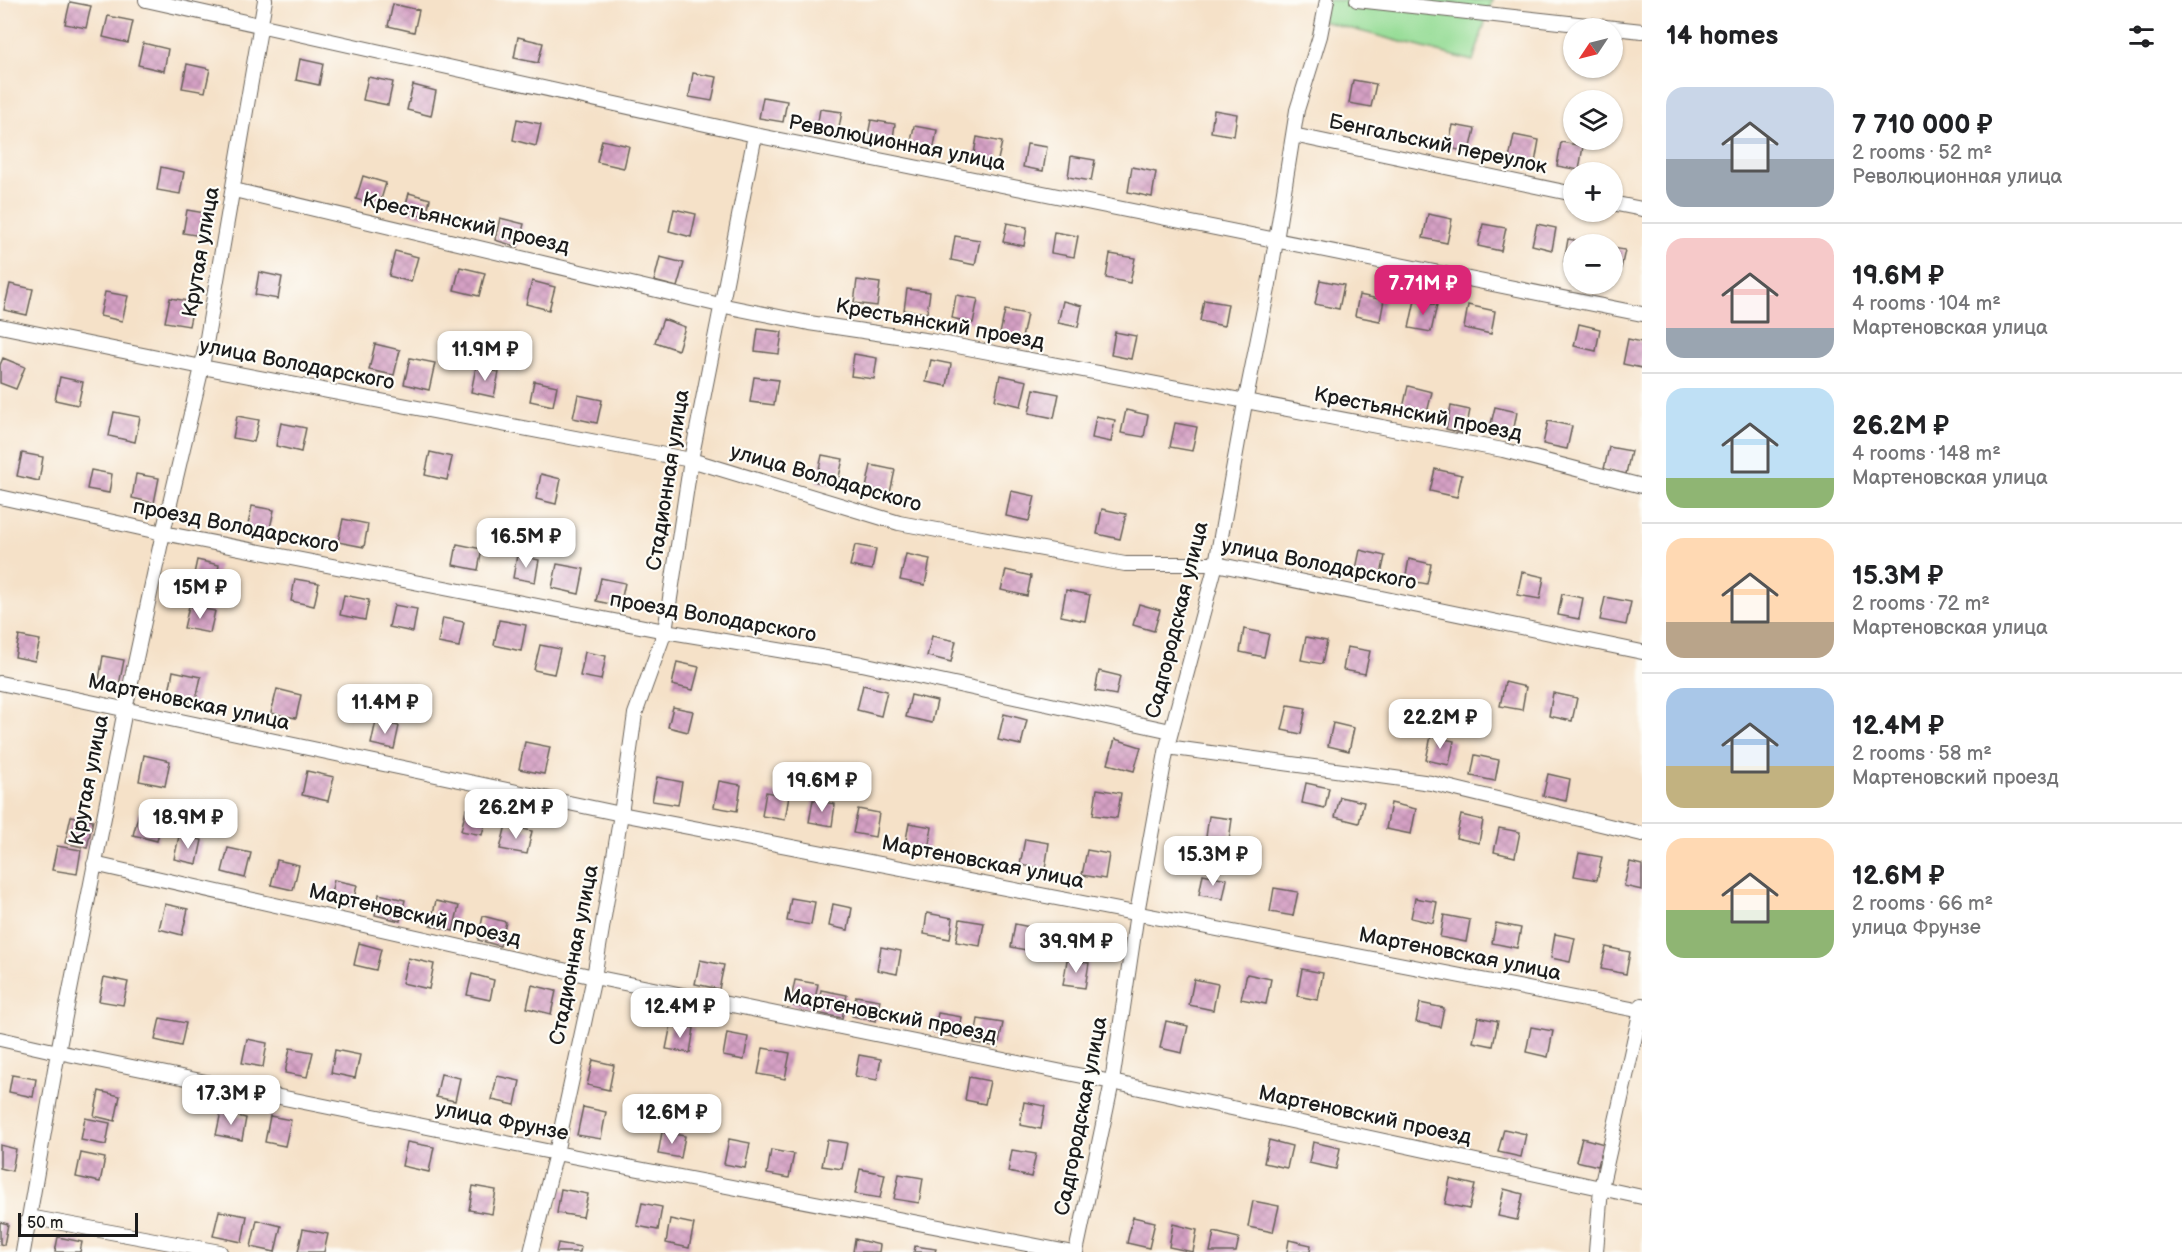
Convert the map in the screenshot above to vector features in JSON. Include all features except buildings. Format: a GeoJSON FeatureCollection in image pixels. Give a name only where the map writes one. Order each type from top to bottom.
{"type":"FeatureCollection","features":[{"type":"Feature","properties":{"kind":"street","name":"Революционная улица"},"geometry":{"type":"LineString","coordinates":[[146,0],[755,135],[1642,314]]}},
{"type":"Feature","properties":{"kind":"street","name":"Крутая улица"},"geometry":{"type":"LineString","coordinates":[[23,1252],[58,1052],[124,711],[202,367],[265,0]]}},
{"type":"Feature","properties":{"kind":"street","name":"Садгородская улица"},"geometry":{"type":"LineString","coordinates":[[1076,1252],[1112,1082],[1137,913],[1167,747],[1216,564],[1269,284],[1297,110],[1320,36],[1327,0]]}},
{"type":"Feature","properties":{"kind":"street"},"geometry":{"type":"LineString","coordinates":[[1357,0],[1642,31]]}},
{"type":"Feature","properties":{"kind":"street","name":"Стадионная улица"},"geometry":{"type":"LineString","coordinates":[[531,1252],[556,1153],[594,977],[635,714],[665,631],[691,460],[755,135]]}},
{"type":"Feature","properties":{"kind":"street","name":"Бенгальский переулок"},"geometry":{"type":"LineString","coordinates":[[1293,135],[1563,192]]}},
{"type":"Feature","properties":{"kind":"street","name":"Крестьянский проезд"},"geometry":{"type":"LineString","coordinates":[[234,190],[720,305],[809,323],[931,341],[1245,403],[1503,450],[1642,486]]}},
{"type":"Feature","properties":{"kind":"street"},"geometry":{"type":"LineString","coordinates":[[1623,205],[1642,209]]}},
{"type":"Feature","properties":{"kind":"street","name":"улица Володарского"},"geometry":{"type":"LineString","coordinates":[[0,326],[691,460],[899,523],[1125,564],[1216,564],[1642,652]]}},
{"type":"Feature","properties":{"kind":"street","name":"проезд Володарского"},"geometry":{"type":"LineString","coordinates":[[0,497],[163,533],[665,631],[862,664],[1171,731]]}},
{"type":"Feature","properties":{"kind":"street","name":"Мартеновская улица"},"geometry":{"type":"LineString","coordinates":[[0,683],[124,711],[621,814],[1642,1009]]}},
{"type":"Feature","properties":{"kind":"street"},"geometry":{"type":"LineString","coordinates":[[1167,747],[1431,783],[1642,834]]}},
{"type":"Feature","properties":{"kind":"street","name":"Мартеновский проезд"},"geometry":{"type":"LineString","coordinates":[[94,864],[594,977],[1112,1082],[1642,1197]]}},
{"type":"Feature","properties":{"kind":"street"},"geometry":{"type":"LineString","coordinates":[[1596,1252],[1601,1188],[1642,1009]]}},
{"type":"Feature","properties":{"kind":"street","name":"улица Фрунзе"},"geometry":{"type":"LineString","coordinates":[[0,1039],[556,1153],[1068,1252]]}},
{"type":"Feature","properties":{"kind":"street"},"geometry":{"type":"LineString","coordinates":[[29,1216],[220,1252]]}},
{"type":"Feature","properties":{"kind":"green space"},"geometry":{"type":"Polygon","coordinates":[[[1328,0],[1492,0],[1473,61],[1322,21],[1328,0]]]}}]}
